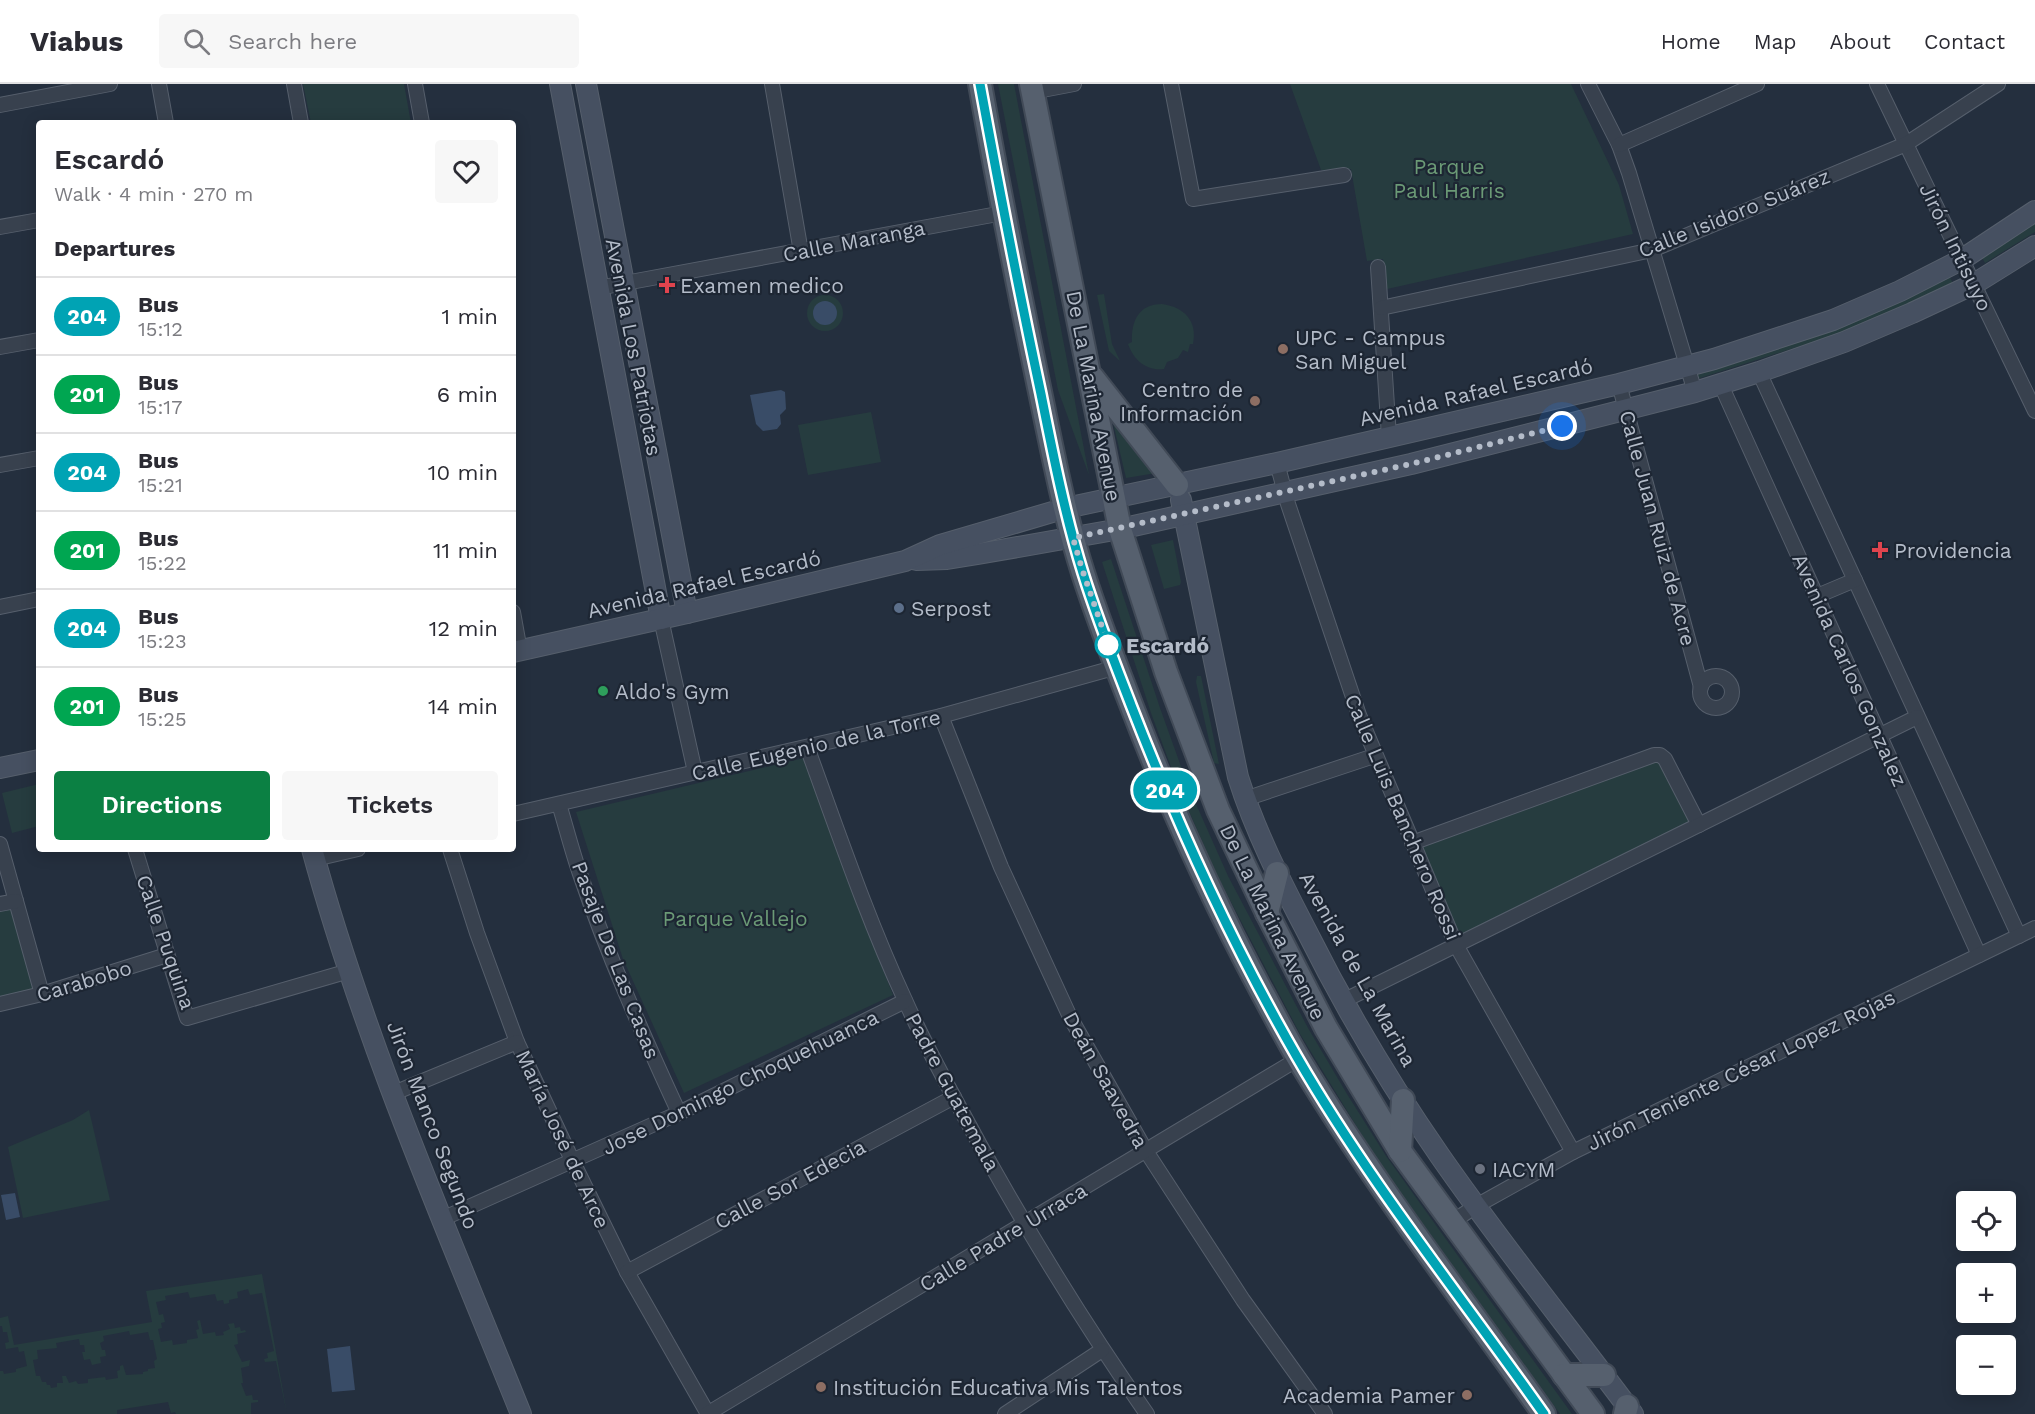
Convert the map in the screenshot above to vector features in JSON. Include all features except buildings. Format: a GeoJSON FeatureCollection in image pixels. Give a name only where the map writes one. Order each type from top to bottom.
{"type":"FeatureCollection","features":[{"type":"Feature","properties":{"kind":"main road","name":"De La Marina Avenue"},"geometry":{"type":"LineString","coordinates":[[980,84],[1003,213],[1073,538],[1116,667],[1156,770],[1192,853],[1240,952],[1298,1059],[1380,1186],[1544,1414]]}},
{"type":"Feature","properties":{"kind":"main road","name":"De La Marina Avenue"},"geometry":{"type":"LineString","coordinates":[[1031,88],[1120,529],[1166,672],[1218,810],[1267,913],[1326,1028],[1400,1150],[1593,1414]]}},
{"type":"Feature","properties":{"kind":"main road"},"geometry":{"type":"LineString","coordinates":[[1072,290],[1092,314],[1109,398]]}},
{"type":"Feature","properties":{"kind":"main road"},"geometry":{"type":"LineString","coordinates":[[1089,374],[1177,485]]}},
{"type":"Feature","properties":{"kind":"main road"},"geometry":{"type":"LineString","coordinates":[[1267,913],[1277,873]]}},
{"type":"Feature","properties":{"kind":"main road"},"geometry":{"type":"LineString","coordinates":[[1400,1150],[1403,1100]]}},
{"type":"Feature","properties":{"kind":"main road"},"geometry":{"type":"LineString","coordinates":[[1564,1375],[1604,1375]]}},
{"type":"Feature","properties":{"kind":"street"},"geometry":{"type":"LineString","coordinates":[[0,105],[110,84]]}},
{"type":"Feature","properties":{"kind":"street"},"geometry":{"type":"LineString","coordinates":[[159,84],[165,120]]}},
{"type":"Feature","properties":{"kind":"street"},"geometry":{"type":"LineString","coordinates":[[294,84],[300,120]]}},
{"type":"Feature","properties":{"kind":"street"},"geometry":{"type":"LineString","coordinates":[[415,84],[421,120]]}},
{"type":"Feature","properties":{"kind":"street","name":"Avenida Los Patriotas"},"geometry":{"type":"LineString","coordinates":[[560,84],[661,619]]}},
{"type":"Feature","properties":{"kind":"street","name":"Avenida Los Patriotas"},"geometry":{"type":"LineString","coordinates":[[586,84],[687,613]]}},
{"type":"Feature","properties":{"kind":"street"},"geometry":{"type":"LineString","coordinates":[[772,84],[801,252]]}},
{"type":"Feature","properties":{"kind":"street"},"geometry":{"type":"LineString","coordinates":[[1031,88],[1074,84]]}},
{"type":"Feature","properties":{"kind":"street"},"geometry":{"type":"LineString","coordinates":[[1170,84],[1193,199],[1344,175]]}},
{"type":"Feature","properties":{"kind":"street"},"geometry":{"type":"LineString","coordinates":[[1588,84],[1619,145],[1629,173],[1695,392]]}},
{"type":"Feature","properties":{"kind":"street"},"geometry":{"type":"LineString","coordinates":[[1619,145],[1757,84]]}},
{"type":"Feature","properties":{"kind":"street","name":"Jirón Intisuyo"},"geometry":{"type":"LineString","coordinates":[[1877,84],[2035,411]]}},
{"type":"Feature","properties":{"kind":"street","name":"Calle Isidoro Suárez"},"geometry":{"type":"LineString","coordinates":[[1381,308],[1652,250],[1906,144],[1998,84]]}},
{"type":"Feature","properties":{"kind":"street","name":"Avenida Rafael Escardó"},"geometry":{"type":"LineString","coordinates":[[905,561],[940,545],[1066,508],[1277,463],[1619,384],[1732,354],[1833,320],[1900,291],[1962,260],[2035,211]]}},
{"type":"Feature","properties":{"kind":"street","name":"Calle Maranga"},"geometry":{"type":"LineString","coordinates":[[598,288],[1003,213]]}},
{"type":"Feature","properties":{"kind":"street"},"geometry":{"type":"LineString","coordinates":[[0,227],[36,221]]}},
{"type":"Feature","properties":{"kind":"street","name":"Avenida Rafael Escardó"},"geometry":{"type":"LineString","coordinates":[[517,651],[905,561],[947,559],[1120,529],[1411,464],[1695,392],[1844,342],[1974,284],[2035,246]]}},
{"type":"Feature","properties":{"kind":"street"},"geometry":{"type":"LineString","coordinates":[[1378,267],[1389,437]]}},
{"type":"Feature","properties":{"kind":"street"},"geometry":{"type":"LineString","coordinates":[[0,347],[36,341]]}},
{"type":"Feature","properties":{"kind":"street","name":"Avenida Carlos Gonzalez"},"geometry":{"type":"LineString","coordinates":[[1759,372],[2019,936]]}},
{"type":"Feature","properties":{"kind":"street","name":"Calle Juan Ruiz de Acre"},"geometry":{"type":"LineString","coordinates":[[1619,384],[1701,687]]}},
{"type":"Feature","properties":{"kind":"street","name":"Avenida Carlos Gonzalez"},"geometry":{"type":"LineString","coordinates":[[1721,385],[1979,955]]}},
{"type":"Feature","properties":{"kind":"street"},"geometry":{"type":"LineString","coordinates":[[0,465],[36,459]]}},
{"type":"Feature","properties":{"kind":"street","name":"Calle Luis Banchero Rossi"},"geometry":{"type":"LineString","coordinates":[[1277,463],[1284,491],[1374,756],[1456,945],[1573,1152]]}},
{"type":"Feature","properties":{"kind":"street","name":"Avenida de La Marina"},"geometry":{"type":"LineString","coordinates":[[1177,485],[1233,754],[1245,799],[1277,873],[1344,1001],[1403,1100],[1476,1206],[1629,1411]]}},
{"type":"Feature","properties":{"kind":"street"},"geometry":{"type":"LineString","coordinates":[[1817,596],[1855,580]]}},
{"type":"Feature","properties":{"kind":"street"},"geometry":{"type":"LineString","coordinates":[[0,607],[36,600]]}},
{"type":"Feature","properties":{"kind":"street"},"geometry":{"type":"LineString","coordinates":[[661,619],[695,772]]}},
{"type":"Feature","properties":{"kind":"street","name":"Calle Eugenio de la Torre"},"geometry":{"type":"LineString","coordinates":[[516,813],[941,716],[1116,667]]}},
{"type":"Feature","properties":{"kind":"street","name":"Calle Juan Ruiz de Acre"},"geometry":{"type":"LineString","coordinates":[[1697,672],[1711,677]]}},
{"type":"Feature","properties":{"kind":"street"},"geometry":{"type":"LineString","coordinates":[[1719,676],[1729,683],[1732,694],[1728,703],[1719,707],[1709,706],[1701,698],[1701,687],[1704,681],[1719,676]]}},
{"type":"Feature","properties":{"kind":"street","name":"Deán Saavedra"},"geometry":{"type":"LineString","coordinates":[[941,716],[1001,867],[1070,1017],[1146,1150],[1243,1300],[1325,1414]]}},
{"type":"Feature","properties":{"kind":"street"},"geometry":{"type":"LineString","coordinates":[[1344,1001],[1917,717]]}},
{"type":"Feature","properties":{"kind":"street","name":"Padre Guatemala"},"geometry":{"type":"LineString","coordinates":[[807,747],[850,868],[905,1001],[954,1097],[1024,1224],[1102,1350],[1147,1414]]}},
{"type":"Feature","properties":{"kind":"street"},"geometry":{"type":"LineString","coordinates":[[1412,843],[1654,755],[1660,755],[1665,759],[1699,825]]}},
{"type":"Feature","properties":{"kind":"street"},"geometry":{"type":"LineString","coordinates":[[1245,799],[1374,756]]}},
{"type":"Feature","properties":{"kind":"street"},"geometry":{"type":"LineString","coordinates":[[0,768],[36,761]]}},
{"type":"Feature","properties":{"kind":"street","name":"Pasaje De Las Casas"},"geometry":{"type":"LineString","coordinates":[[559,804],[580,874],[614,963],[644,1038],[679,1113]]}},
{"type":"Feature","properties":{"kind":"street"},"geometry":{"type":"LineString","coordinates":[[0,844],[42,994]]}},
{"type":"Feature","properties":{"kind":"street","name":"Calle Puquina"},"geometry":{"type":"LineString","coordinates":[[136,852],[187,1018],[349,971]]}},
{"type":"Feature","properties":{"kind":"street"},"geometry":{"type":"LineString","coordinates":[[314,854],[332,852]]}},
{"type":"Feature","properties":{"kind":"street","name":"María José de Arce"},"geometry":{"type":"LineString","coordinates":[[451,852],[477,933],[517,1042],[627,1272],[707,1414]]}},
{"type":"Feature","properties":{"kind":"street","name":"Jirón Manco Segundo"},"geometry":{"type":"LineString","coordinates":[[314,854],[349,971],[394,1093],[442,1220],[521,1414]]}},
{"type":"Feature","properties":{"kind":"street"},"geometry":{"type":"LineString","coordinates":[[0,904],[16,901]]}},
{"type":"Feature","properties":{"kind":"street","name":"Jirón Teniente César Lopez Rojas"},"geometry":{"type":"LineString","coordinates":[[1452,1222],[1476,1206],[1573,1152],[2035,928]]}},
{"type":"Feature","properties":{"kind":"street","name":"Carabobo"},"geometry":{"type":"LineString","coordinates":[[0,1004],[42,994],[167,955]]}},
{"type":"Feature","properties":{"kind":"street","name":"Jose Domingo Choquehuanca"},"geometry":{"type":"LineString","coordinates":[[442,1220],[679,1113],[905,1001]]}},
{"type":"Feature","properties":{"kind":"street"},"geometry":{"type":"LineString","coordinates":[[394,1093],[517,1042]]}},
{"type":"Feature","properties":{"kind":"street","name":"Calle Padre Urraca"},"geometry":{"type":"LineString","coordinates":[[707,1414],[1298,1059]]}},
{"type":"Feature","properties":{"kind":"street","name":"Calle Sor Edecia"},"geometry":{"type":"LineString","coordinates":[[627,1272],[954,1097]]}},
{"type":"Feature","properties":{"kind":"street"},"geometry":{"type":"LineString","coordinates":[[1005,1414],[1102,1350]]}},
{"type":"Feature","properties":{"kind":"green space"},"geometry":{"type":"Polygon","coordinates":[[[303,84],[404,84],[410,120],[310,120],[303,84]]]}},
{"type":"Feature","properties":{"kind":"green space"},"geometry":{"type":"Polygon","coordinates":[[[998,84],[1014,84],[1089,475],[1058,390],[998,84]]]}},
{"type":"Feature","properties":{"kind":"green space","name":"Parque Paul Harris"},"geometry":{"type":"Polygon","coordinates":[[[1290,84],[1571,84],[1619,185],[1633,234],[1387,289],[1383,259],[1367,261],[1351,169],[1321,170],[1290,84]]]}},
{"type":"Feature","properties":{"kind":"green space"},"geometry":{"type":"Polygon","coordinates":[[[2035,220],[2035,232],[1985,263],[1980,254],[2035,220]]]}},
{"type":"Feature","properties":{"kind":"green space"},"geometry":{"type":"Polygon","coordinates":[[[1949,276],[1954,285],[1832,336],[1697,379],[1695,372],[1949,276]]]}},
{"type":"Feature","properties":{"kind":"green space"},"geometry":{"type":"Polygon","coordinates":[[[1104,294],[1112,344],[1120,361],[1109,351],[1097,295],[1104,294]]]}},
{"type":"Feature","properties":{"kind":"green space"},"geometry":{"type":"Polygon","coordinates":[[[825,295],[838,300],[843,313],[838,326],[825,331],[812,326],[807,313],[812,300],[825,295]]]}},
{"type":"Feature","properties":{"kind":"green space"},"geometry":{"type":"Polygon","coordinates":[[[1162,304],[1177,308],[1188,316],[1194,336],[1193,344],[1190,344],[1188,352],[1183,350],[1178,358],[1167,362],[1164,369],[1158,369],[1142,364],[1128,344],[1132,342],[1133,327],[1142,310],[1162,304]]]}},
{"type":"Feature","properties":{"kind":"green space"},"geometry":{"type":"Polygon","coordinates":[[[871,412],[881,462],[808,475],[798,425],[871,412]]]}},
{"type":"Feature","properties":{"kind":"green space"},"geometry":{"type":"Polygon","coordinates":[[[1111,414],[1156,473],[1126,478],[1111,414]]]}},
{"type":"Feature","properties":{"kind":"green space"},"geometry":{"type":"Polygon","coordinates":[[[1173,540],[1181,582],[1180,585],[1164,589],[1151,545],[1173,540]]]}},
{"type":"Feature","properties":{"kind":"green space"},"geometry":{"type":"Polygon","coordinates":[[[1111,559],[1188,786],[1228,876],[1308,1028],[1386,1156],[1572,1414],[1560,1414],[1379,1163],[1300,1034],[1219,879],[1180,791],[1151,713],[1102,562],[1111,559]]]}},
{"type":"Feature","properties":{"kind":"green space"},"geometry":{"type":"Polygon","coordinates":[[[1197,676],[1201,676],[1219,764],[1214,763],[1196,682],[1197,676]]]}},
{"type":"Feature","properties":{"kind":"green space","name":"Parque Vallejo"},"geometry":{"type":"Polygon","coordinates":[[[804,758],[846,876],[893,995],[684,1093],[623,959],[576,812],[804,758]]]}},
{"type":"Feature","properties":{"kind":"green space"},"geometry":{"type":"Polygon","coordinates":[[[1659,761],[1691,824],[1459,939],[1421,848],[1659,761]]]}},
{"type":"Feature","properties":{"kind":"green space"},"geometry":{"type":"Polygon","coordinates":[[[36,785],[36,827],[12,833],[2,793],[36,785]]]}},
{"type":"Feature","properties":{"kind":"green space"},"geometry":{"type":"Polygon","coordinates":[[[11,906],[33,990],[0,998],[0,909],[11,906]]]}},
{"type":"Feature","properties":{"kind":"green space"},"geometry":{"type":"Polygon","coordinates":[[[89,1110],[110,1200],[23,1218],[8,1147],[73,1120],[89,1110]]]}},
{"type":"Feature","properties":{"kind":"green space"},"geometry":{"type":"Polygon","coordinates":[[[262,1274],[287,1414],[276,1361],[265,1362],[264,1359],[268,1358],[267,1353],[274,1351],[262,1293],[250,1295],[248,1289],[237,1292],[238,1298],[224,1304],[223,1300],[217,1301],[215,1294],[190,1298],[188,1292],[165,1296],[166,1300],[156,1302],[159,1315],[163,1314],[165,1322],[161,1323],[162,1328],[158,1329],[161,1342],[172,1340],[173,1345],[187,1343],[187,1340],[198,1338],[197,1321],[200,1320],[203,1334],[215,1332],[216,1336],[224,1335],[223,1332],[230,1329],[228,1324],[234,1323],[235,1328],[240,1327],[241,1331],[245,1330],[246,1332],[237,1334],[238,1344],[234,1345],[242,1362],[250,1360],[249,1366],[241,1368],[243,1383],[241,1383],[246,1396],[252,1395],[253,1400],[258,1400],[258,1402],[251,1403],[251,1414],[176,1414],[171,1413],[168,1402],[117,1410],[117,1414],[0,1414],[0,1371],[4,1374],[16,1372],[16,1369],[27,1366],[24,1351],[19,1352],[18,1347],[6,1349],[5,1343],[9,1342],[7,1332],[3,1332],[0,1326],[0,1318],[8,1316],[14,1345],[152,1322],[146,1291],[262,1274]],[[129,1331],[103,1336],[104,1341],[100,1343],[106,1356],[100,1357],[101,1363],[92,1365],[90,1359],[84,1360],[82,1352],[85,1352],[84,1345],[80,1345],[79,1339],[56,1343],[57,1348],[37,1350],[38,1359],[33,1360],[36,1376],[40,1376],[42,1382],[46,1382],[51,1388],[57,1387],[57,1383],[63,1383],[62,1376],[66,1376],[69,1383],[76,1381],[78,1384],[88,1383],[88,1379],[118,1378],[117,1371],[123,1365],[126,1375],[143,1374],[148,1369],[155,1368],[154,1361],[157,1359],[153,1340],[150,1340],[148,1332],[130,1335],[129,1331]]]}},
{"type":"Feature","properties":{"kind":"water"},"geometry":{"type":"Polygon","coordinates":[[[825,301],[834,304],[837,313],[834,322],[825,325],[816,322],[813,313],[816,304],[825,301]]]}},
{"type":"Feature","properties":{"kind":"water"},"geometry":{"type":"Polygon","coordinates":[[[781,390],[785,392],[786,409],[780,415],[781,424],[777,429],[763,431],[756,424],[750,395],[781,390]]]}},
{"type":"Feature","properties":{"kind":"water"},"geometry":{"type":"Polygon","coordinates":[[[15,1193],[20,1217],[6,1220],[1,1195],[15,1193]]]}},
{"type":"Feature","properties":{"kind":"water"},"geometry":{"type":"Polygon","coordinates":[[[350,1346],[355,1390],[332,1392],[327,1349],[350,1346]]]}},
{"type":"Feature","properties":{"kind":"bus line","name":"204"},"geometry":{"type":"LineString","coordinates":[[980,84],[1000,198],[1073,538],[1104,633],[1156,770],[1230,932],[1298,1059],[1380,1186],[1544,1414]]}},
{"type":"Feature","properties":{"kind":"place","name":"Examen medico"},"geometry":{"type":"Point","coordinates":[667,285]}},
{"type":"Feature","properties":{"kind":"place","name":"UPC - Campus San Miguel"},"geometry":{"type":"Point","coordinates":[1283,349]}},
{"type":"Feature","properties":{"kind":"place","name":"Centro de Información"},"geometry":{"type":"Point","coordinates":[1255,401]}},
{"type":"Feature","properties":{"kind":"place","name":"Providencia"},"geometry":{"type":"Point","coordinates":[1880,550]}},
{"type":"Feature","properties":{"kind":"place","name":"Serpost"},"geometry":{"type":"Point","coordinates":[899,608]}},
{"type":"Feature","properties":{"kind":"place","name":"Escardó"},"geometry":{"type":"Point","coordinates":[1108,645]}},
{"type":"Feature","properties":{"kind":"place","name":"Aldo's Gym"},"geometry":{"type":"Point","coordinates":[603,691]}},
{"type":"Feature","properties":{"kind":"place","name":"IACYM"},"geometry":{"type":"Point","coordinates":[1480,1169]}},
{"type":"Feature","properties":{"kind":"place","name":"Institución Educativa Mis Talentos"},"geometry":{"type":"Point","coordinates":[821,1387]}},
{"type":"Feature","properties":{"kind":"place","name":"Academia Pamer"},"geometry":{"type":"Point","coordinates":[1467,1395]}},
{"type":"Feature","properties":{"kind":"route"},"geometry":{"type":"LineString","coordinates":[[1108,645],[1110,650],[1073,538],[1411,464],[1562,426]]}}]}
